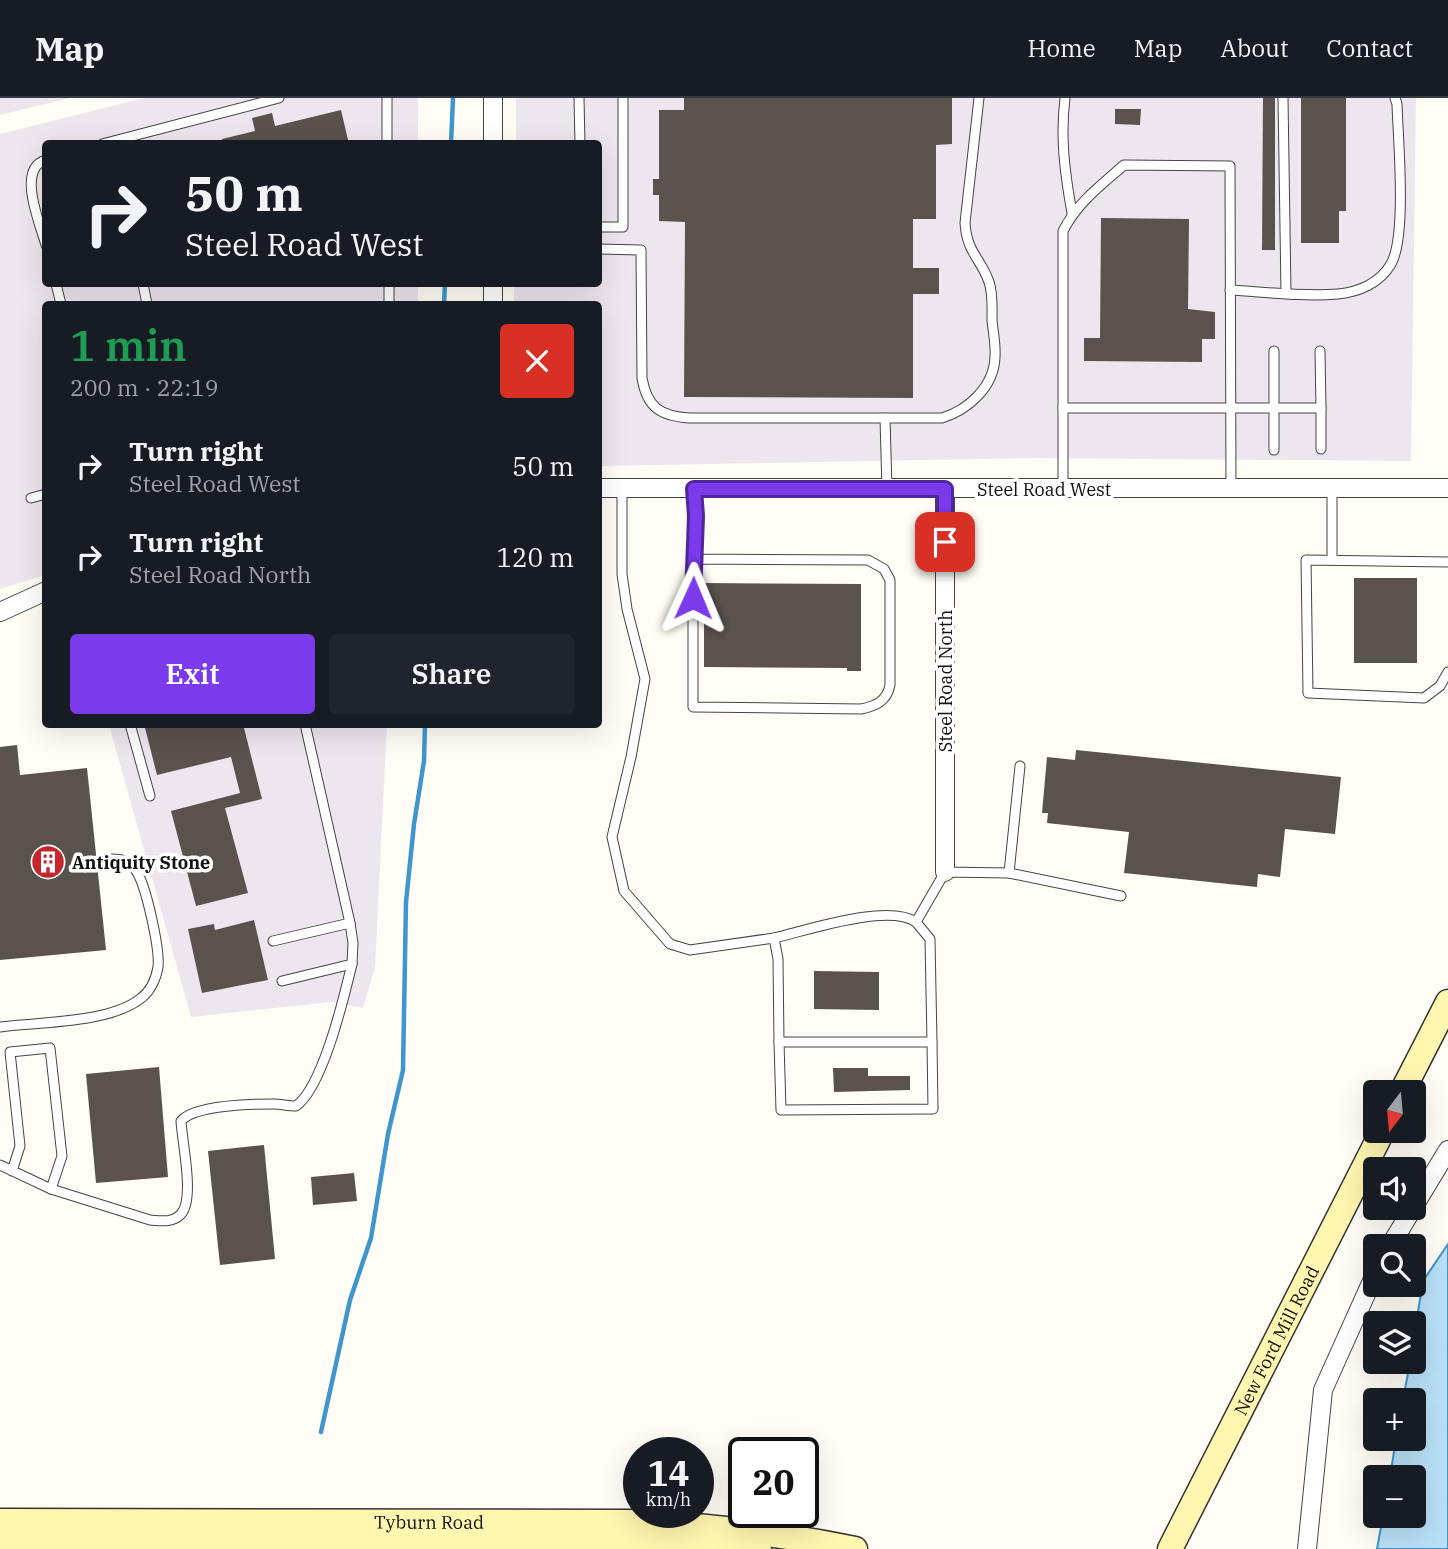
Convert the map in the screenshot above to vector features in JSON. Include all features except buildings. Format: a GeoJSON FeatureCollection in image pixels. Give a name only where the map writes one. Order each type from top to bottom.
{"type":"FeatureCollection","features":[{"type":"Feature","properties":{"kind":"main road"},"geometry":{"type":"LineString","coordinates":[[1408,1080],[1448,1002]]}},
{"type":"Feature","properties":{"kind":"main road","name":"New Ford Mill Road"},"geometry":{"type":"LineString","coordinates":[[1170,1549],[1376,1143]]}},
{"type":"Feature","properties":{"kind":"main road","name":"Tyburn Road"},"geometry":{"type":"LineString","coordinates":[[0,1521],[639,1522],[768,1533],[855,1549]]}},
{"type":"Feature","properties":{"kind":"main road","name":"Tyburn Road"},"geometry":{"type":"LineString","coordinates":[[0,1540],[624,1539],[670,1540],[759,1549]]}},
{"type":"Feature","properties":{"kind":"street"},"geometry":{"type":"LineString","coordinates":[[493,98],[493,140]]}},
{"type":"Feature","properties":{"kind":"street","name":"Steel Road West"},"geometry":{"type":"LineString","coordinates":[[602,488],[1448,488]]}},
{"type":"Feature","properties":{"kind":"street","name":"Steel Road North"},"geometry":{"type":"LineString","coordinates":[[945,489],[945,872]]}},
{"type":"Feature","properties":{"kind":"street"},"geometry":{"type":"LineString","coordinates":[[0,612],[42,592]]}},
{"type":"Feature","properties":{"kind":"street"},"geometry":{"type":"LineString","coordinates":[[1426,1187],[1448,1150]]}},
{"type":"Feature","properties":{"kind":"street"},"geometry":{"type":"LineString","coordinates":[[1307,1549],[1323,1390],[1365,1297]]}},
{"type":"Feature","properties":{"kind":"lane"},"geometry":{"type":"LineString","coordinates":[[120,140],[279,98]]}},
{"type":"Feature","properties":{"kind":"lane"},"geometry":{"type":"LineString","coordinates":[[387,98],[387,140]]}},
{"type":"Feature","properties":{"kind":"lane"},"geometry":{"type":"LineString","coordinates":[[579,98],[580,140]]}},
{"type":"Feature","properties":{"kind":"lane"},"geometry":{"type":"LineString","coordinates":[[602,227],[623,227],[622,98]]}},
{"type":"Feature","properties":{"kind":"lane"},"geometry":{"type":"LineString","coordinates":[[602,249],[641,250],[642,378],[648,398],[661,413],[689,418],[942,418],[956,413],[977,397],[995,359],[990,285],[971,253],[965,223],[979,98]]}},
{"type":"Feature","properties":{"kind":"lane"},"geometry":{"type":"LineString","coordinates":[[1065,98],[1063,151],[1072,213]]}},
{"type":"Feature","properties":{"kind":"lane"},"geometry":{"type":"LineString","coordinates":[[1283,98],[1286,293]]}},
{"type":"Feature","properties":{"kind":"lane"},"geometry":{"type":"LineString","coordinates":[[1230,290],[1338,294],[1361,289],[1377,281],[1391,264],[1400,219],[1395,98]]}},
{"type":"Feature","properties":{"kind":"lane"},"geometry":{"type":"LineString","coordinates":[[42,161],[31,173],[31,188],[42,230]]}},
{"type":"Feature","properties":{"kind":"lane"},"geometry":{"type":"LineString","coordinates":[[1063,489],[1063,232],[1072,213],[1088,195],[1124,165],[1230,166],[1230,489]]}},
{"type":"Feature","properties":{"kind":"lane"},"geometry":{"type":"LineString","coordinates":[[1274,351],[1274,450]]}},
{"type":"Feature","properties":{"kind":"lane"},"geometry":{"type":"LineString","coordinates":[[1321,351],[1321,449]]}},
{"type":"Feature","properties":{"kind":"lane"},"geometry":{"type":"LineString","coordinates":[[1063,408],[1321,408]]}},
{"type":"Feature","properties":{"kind":"lane"},"geometry":{"type":"LineString","coordinates":[[885,418],[887,489]]}},
{"type":"Feature","properties":{"kind":"lane"},"geometry":{"type":"LineString","coordinates":[[622,488],[622,574],[626,609],[645,679],[612,837],[624,891],[670,944],[690,950],[774,938],[872,915],[907,916],[916,922],[930,939],[933,1109],[781,1110],[778,959],[774,938]]}},
{"type":"Feature","properties":{"kind":"lane"},"geometry":{"type":"LineString","coordinates":[[694,489],[696,516],[694,559],[693,707],[861,709],[885,698],[890,685],[890,580],[880,566],[868,560],[694,559]]}},
{"type":"Feature","properties":{"kind":"lane"},"geometry":{"type":"LineString","coordinates":[[1332,489],[1332,560]]}},
{"type":"Feature","properties":{"kind":"lane"},"geometry":{"type":"LineString","coordinates":[[31,498],[42,495]]}},
{"type":"Feature","properties":{"kind":"lane"},"geometry":{"type":"LineString","coordinates":[[1448,562],[1306,560],[1308,693],[1424,698],[1440,686],[1448,672]]}},
{"type":"Feature","properties":{"kind":"lane"},"geometry":{"type":"LineString","coordinates":[[132,728],[150,796]]}},
{"type":"Feature","properties":{"kind":"lane"},"geometry":{"type":"LineString","coordinates":[[0,1165],[51,1189],[164,1222],[181,1214],[187,1198],[181,1121],[193,1113],[225,1107],[276,1103],[296,1106],[302,1102],[312,1086],[339,1017],[352,964],[354,943],[306,728]]}},
{"type":"Feature","properties":{"kind":"lane"},"geometry":{"type":"LineString","coordinates":[[1009,873],[1020,766]]}},
{"type":"Feature","properties":{"kind":"lane"},"geometry":{"type":"LineString","coordinates":[[0,1027],[107,1015],[143,998],[155,981],[159,964],[142,881],[135,868],[122,859],[107,859]]}},
{"type":"Feature","properties":{"kind":"lane"},"geometry":{"type":"LineString","coordinates":[[916,922],[945,872],[1009,873],[1121,896]]}},
{"type":"Feature","properties":{"kind":"lane"},"geometry":{"type":"LineString","coordinates":[[274,941],[350,923]]}},
{"type":"Feature","properties":{"kind":"lane"},"geometry":{"type":"LineString","coordinates":[[282,981],[352,964]]}},
{"type":"Feature","properties":{"kind":"lane"},"geometry":{"type":"LineString","coordinates":[[779,1042],[932,1042]]}},
{"type":"Feature","properties":{"kind":"lane"},"geometry":{"type":"LineString","coordinates":[[12,1171],[20,1146],[10,1052],[50,1048],[62,1152],[51,1189]]}},
{"type":"Feature","properties":{"kind":"shaded area"},"geometry":{"type":"Polygon","coordinates":[[[0,98],[70,98],[0,115],[0,98]]]}},
{"type":"Feature","properties":{"kind":"shaded area"},"geometry":{"type":"Polygon","coordinates":[[[144,98],[418,98],[418,140],[42,140],[42,287],[418,287],[418,301],[42,301],[42,576],[0,589],[0,134],[144,98]]]}},
{"type":"Feature","properties":{"kind":"shaded area"},"geometry":{"type":"Polygon","coordinates":[[[516,98],[1416,98],[1411,461],[1036,458],[602,466],[602,301],[514,301],[514,287],[602,287],[602,140],[516,140],[516,98]]]}},
{"type":"Feature","properties":{"kind":"shaded area"},"geometry":{"type":"Polygon","coordinates":[[[110,728],[387,728],[375,967],[363,1008],[331,1002],[191,1017],[110,728]]]}},
{"type":"Feature","properties":{"kind":"water"},"geometry":{"type":"Polygon","coordinates":[[[1448,1244],[1448,1549],[1377,1549],[1381,1528],[1426,1528],[1426,1465],[1392,1465],[1394,1451],[1426,1451],[1426,1388],[1405,1388],[1408,1374],[1426,1374],[1426,1311],[1418,1311],[1420,1297],[1426,1297],[1426,1277],[1448,1244]]]}},
{"type":"Feature","properties":{"kind":"waterway"},"geometry":{"type":"LineString","coordinates":[[451,140],[453,98]]}},
{"type":"Feature","properties":{"kind":"waterway"},"geometry":{"type":"LineString","coordinates":[[444,301],[445,287]]}},
{"type":"Feature","properties":{"kind":"waterway"},"geometry":{"type":"LineString","coordinates":[[321,1432],[350,1300],[371,1238],[388,1134],[403,1070],[406,902],[424,761],[425,728]]}},
{"type":"Feature","properties":{"kind":"place","name":"Antiquity Stone"},"geometry":{"type":"Point","coordinates":[48,862]}},
{"type":"Feature","properties":{"kind":"route"},"geometry":{"type":"LineString","coordinates":[[693,598],[696,516],[694,489],[945,489],[945,542]]}}]}
